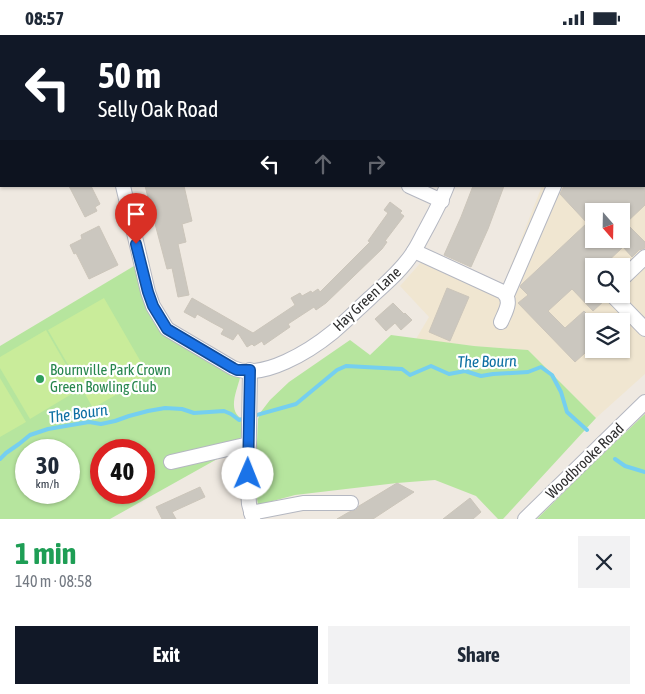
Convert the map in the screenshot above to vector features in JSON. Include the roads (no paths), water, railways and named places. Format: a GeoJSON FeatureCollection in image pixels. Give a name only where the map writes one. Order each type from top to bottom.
{"type":"FeatureCollection","features":[{"type":"Feature","properties":{"kind":"street"},"geometry":{"type":"LineString","coordinates":[[123,187],[148,292],[153,306],[167,329],[237,370],[250,370],[248,489],[252,516],[303,503],[351,503]]}},
{"type":"Feature","properties":{"kind":"street"},"geometry":{"type":"LineString","coordinates":[[411,187],[442,201]]}},
{"type":"Feature","properties":{"kind":"street","name":"Hay Green Lane"},"geometry":{"type":"LineString","coordinates":[[250,370],[264,370],[278,366],[304,352],[333,332],[395,274],[414,251],[442,201],[448,187]]}},
{"type":"Feature","properties":{"kind":"street"},"geometry":{"type":"LineString","coordinates":[[507,295],[554,187]]}},
{"type":"Feature","properties":{"kind":"street"},"geometry":{"type":"LineString","coordinates":[[414,251],[503,291],[509,299],[501,323]]}},
{"type":"Feature","properties":{"kind":"street"},"geometry":{"type":"LineString","coordinates":[[630,271],[645,257]]}},
{"type":"Feature","properties":{"kind":"street"},"geometry":{"type":"LineString","coordinates":[[620,303],[645,329]]}},
{"type":"Feature","properties":{"kind":"street","name":"Woodbrooke Road"},"geometry":{"type":"LineString","coordinates":[[525,519],[645,402]]}},
{"type":"Feature","properties":{"kind":"street"},"geometry":{"type":"LineString","coordinates":[[171,462],[248,443]]}},
{"type":"Feature","properties":{"kind":"waterway","name":"The Bourn"},"geometry":{"type":"LineString","coordinates":[[0,459],[30,435],[48,429],[89,422],[101,424],[165,408],[182,409],[194,413],[224,411],[239,420],[296,404],[337,370],[346,366],[402,369],[410,375],[431,366],[449,374],[465,371],[481,376],[528,372],[541,367],[552,375],[561,392],[567,412],[587,430]]}},
{"type":"Feature","properties":{"kind":"waterway","name":"The Bourn"},"geometry":{"type":"LineString","coordinates":[[615,459],[625,466],[645,472]]}},
{"type":"Feature","properties":{"kind":"place","name":"Bournville Park Crown Green Bowling Club"},"geometry":{"type":"Point","coordinates":[40,379]}}]}
